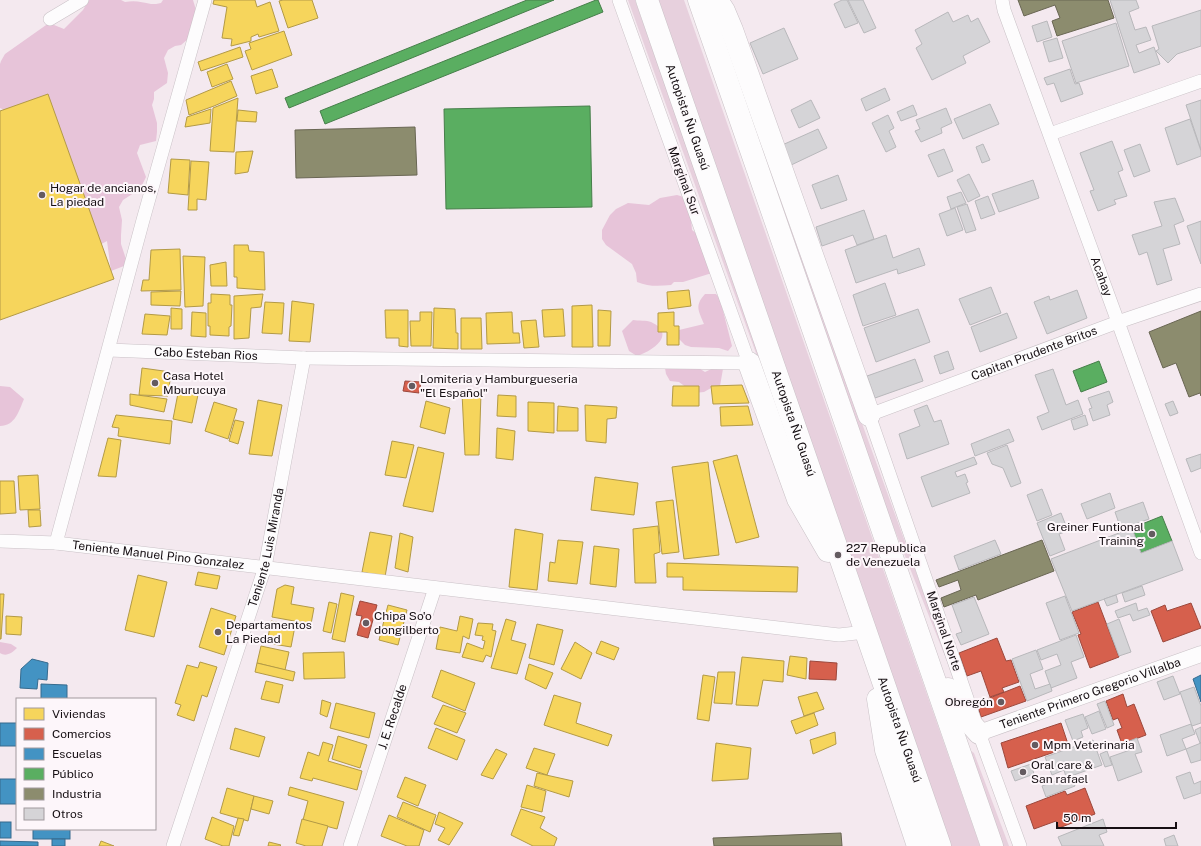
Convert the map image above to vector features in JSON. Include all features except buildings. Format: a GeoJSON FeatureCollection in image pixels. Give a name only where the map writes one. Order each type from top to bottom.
{"type":"FeatureCollection","features":[{"type":"Feature","properties":{"kind":"highway","name":"Autopista Ñu Guasú"},"geometry":{"type":"LineString","coordinates":[[647,0],[940,846]]}},
{"type":"Feature","properties":{"kind":"highway"},"geometry":{"type":"LineString","coordinates":[[699,0],[874,509],[992,846]]}},
{"type":"Feature","properties":{"kind":"highway"},"geometry":{"type":"LineString","coordinates":[[717,0],[724,11],[732,30],[869,415]]}},
{"type":"Feature","properties":{"kind":"highway"},"geometry":{"type":"LineString","coordinates":[[749,362],[798,499],[850,588]]}},
{"type":"Feature","properties":{"kind":"highway"},"geometry":{"type":"LineString","coordinates":[[874,509],[955,706],[979,733]]}},
{"type":"Feature","properties":{"kind":"highway"},"geometry":{"type":"LineString","coordinates":[[867,636],[886,750],[918,846]]}},
{"type":"Feature","properties":{"kind":"street"},"geometry":{"type":"LineString","coordinates":[[50,19],[82,0]]}},
{"type":"Feature","properties":{"kind":"street"},"geometry":{"type":"LineString","coordinates":[[56,543],[143,220],[205,0]]}},
{"type":"Feature","properties":{"kind":"street","name":"Marginal Sur"},"geometry":{"type":"LineString","coordinates":[[619,0],[749,362]]}},
{"type":"Feature","properties":{"kind":"street","name":"Acahay"},"geometry":{"type":"LineString","coordinates":[[1002,0],[1004,10],[1201,553]]}},
{"type":"Feature","properties":{"kind":"street"},"geometry":{"type":"LineString","coordinates":[[1050,134],[1201,81]]}},
{"type":"Feature","properties":{"kind":"street","name":"Capitan Prudente Britos"},"geometry":{"type":"LineString","coordinates":[[869,415],[1118,322],[1201,294]]}},
{"type":"Feature","properties":{"kind":"street","name":"Cabo Esteban Rios"},"geometry":{"type":"LineString","coordinates":[[109,350],[304,358],[749,362]]}},
{"type":"Feature","properties":{"kind":"street","name":"Teniente Luis Miranda"},"geometry":{"type":"LineString","coordinates":[[173,846],[265,567],[304,358]]}},
{"type":"Feature","properties":{"kind":"street","name":"Marginal Norte"},"geometry":{"type":"LineString","coordinates":[[869,415],[979,733],[1020,846]]}},
{"type":"Feature","properties":{"kind":"street","name":"Teniente Manuel Pino Gonzalez"},"geometry":{"type":"LineString","coordinates":[[0,541],[56,543],[839,635],[867,636]]}},
{"type":"Feature","properties":{"kind":"street","name":"J. E. Recalde"},"geometry":{"type":"LineString","coordinates":[[350,846],[435,588]]}},
{"type":"Feature","properties":{"kind":"street","name":"Teniente Primero Gregorio Villalba"},"geometry":{"type":"LineString","coordinates":[[979,733],[1201,654]]}},
{"type":"Feature","properties":{"kind":"shaded area"},"geometry":{"type":"Polygon","coordinates":[[[89,0],[121,0],[125,2],[135,1],[157,4],[161,3],[163,0],[193,0],[196,10],[188,39],[181,45],[175,46],[168,50],[164,58],[168,73],[167,83],[154,92],[152,105],[157,123],[156,141],[140,145],[137,153],[146,177],[140,189],[123,200],[119,207],[122,220],[121,244],[126,259],[124,266],[111,271],[107,241],[92,249],[4,110],[0,108],[0,64],[5,54],[49,23],[64,29],[83,10],[89,0]]]}},
{"type":"Feature","properties":{"kind":"shaded area"},"geometry":{"type":"Polygon","coordinates":[[[628,0],[635,0],[790,441],[786,436],[628,0]]]}},
{"type":"Feature","properties":{"kind":"shaded area"},"geometry":{"type":"Polygon","coordinates":[[[653,0],[684,0],[980,846],[950,846],[653,0]]]}},
{"type":"Feature","properties":{"kind":"shaded area"},"geometry":{"type":"Polygon","coordinates":[[[713,10],[868,440],[964,704],[860,443],[713,10]]]}},
{"type":"Feature","properties":{"kind":"shaded area"},"geometry":{"type":"Polygon","coordinates":[[[677,195],[687,198],[690,208],[692,230],[697,234],[712,273],[683,282],[674,282],[671,285],[658,286],[641,284],[637,282],[636,273],[632,264],[606,245],[602,239],[602,230],[610,215],[616,209],[628,203],[649,205],[660,198],[677,195]]]}},
{"type":"Feature","properties":{"kind":"shaded area"},"geometry":{"type":"Polygon","coordinates":[[[705,294],[716,294],[720,299],[732,346],[728,351],[719,348],[691,347],[685,345],[677,337],[679,330],[704,324],[698,309],[705,294]]]}},
{"type":"Feature","properties":{"kind":"shaded area"},"geometry":{"type":"Polygon","coordinates":[[[633,320],[651,322],[659,327],[662,332],[660,342],[650,350],[637,356],[629,351],[622,331],[633,320]]]}},
{"type":"Feature","properties":{"kind":"shaded area"},"geometry":{"type":"Polygon","coordinates":[[[724,363],[720,386],[711,388],[704,392],[694,393],[679,382],[670,381],[666,374],[665,368],[697,367],[705,372],[724,363]]]}},
{"type":"Feature","properties":{"kind":"shaded area"},"geometry":{"type":"Polygon","coordinates":[[[0,386],[10,387],[24,399],[13,421],[0,426],[0,386]]]}},
{"type":"Feature","properties":{"kind":"shaded area"},"geometry":{"type":"Polygon","coordinates":[[[0,642],[11,644],[17,648],[9,654],[4,655],[0,653],[0,642]]]}},
{"type":"Feature","properties":{"kind":"shaded area"},"geometry":{"type":"Polygon","coordinates":[[[971,751],[974,753],[1009,846],[1000,846],[971,751]]]}},
{"type":"Feature","properties":{"kind":"place","name":"Hogar de ancianos, La piedad"},"geometry":{"type":"Point","coordinates":[42,195]}},
{"type":"Feature","properties":{"kind":"place","name":"Casa Hotel Mburucuya"},"geometry":{"type":"Point","coordinates":[155,383]}},
{"type":"Feature","properties":{"kind":"place","name":"Lomiteria y Hamburgueseria \"El Español\""},"geometry":{"type":"Point","coordinates":[412,386]}},
{"type":"Feature","properties":{"kind":"place","name":"Greiner Funtional Training"},"geometry":{"type":"Point","coordinates":[1152,534]}},
{"type":"Feature","properties":{"kind":"place","name":"227 Republica de Venezuela"},"geometry":{"type":"Point","coordinates":[838,555]}},
{"type":"Feature","properties":{"kind":"place","name":"Chipa So'o dongilberto"},"geometry":{"type":"Point","coordinates":[366,623]}},
{"type":"Feature","properties":{"kind":"place","name":"Departamentos La Piedad"},"geometry":{"type":"Point","coordinates":[218,632]}},
{"type":"Feature","properties":{"kind":"place","name":"Obregón"},"geometry":{"type":"Point","coordinates":[1001,702]}},
{"type":"Feature","properties":{"kind":"place","name":"Mpm Veterinaria"},"geometry":{"type":"Point","coordinates":[1035,745]}},
{"type":"Feature","properties":{"kind":"place","name":"Oral care & San rafael"},"geometry":{"type":"Point","coordinates":[1023,772]}}]}
